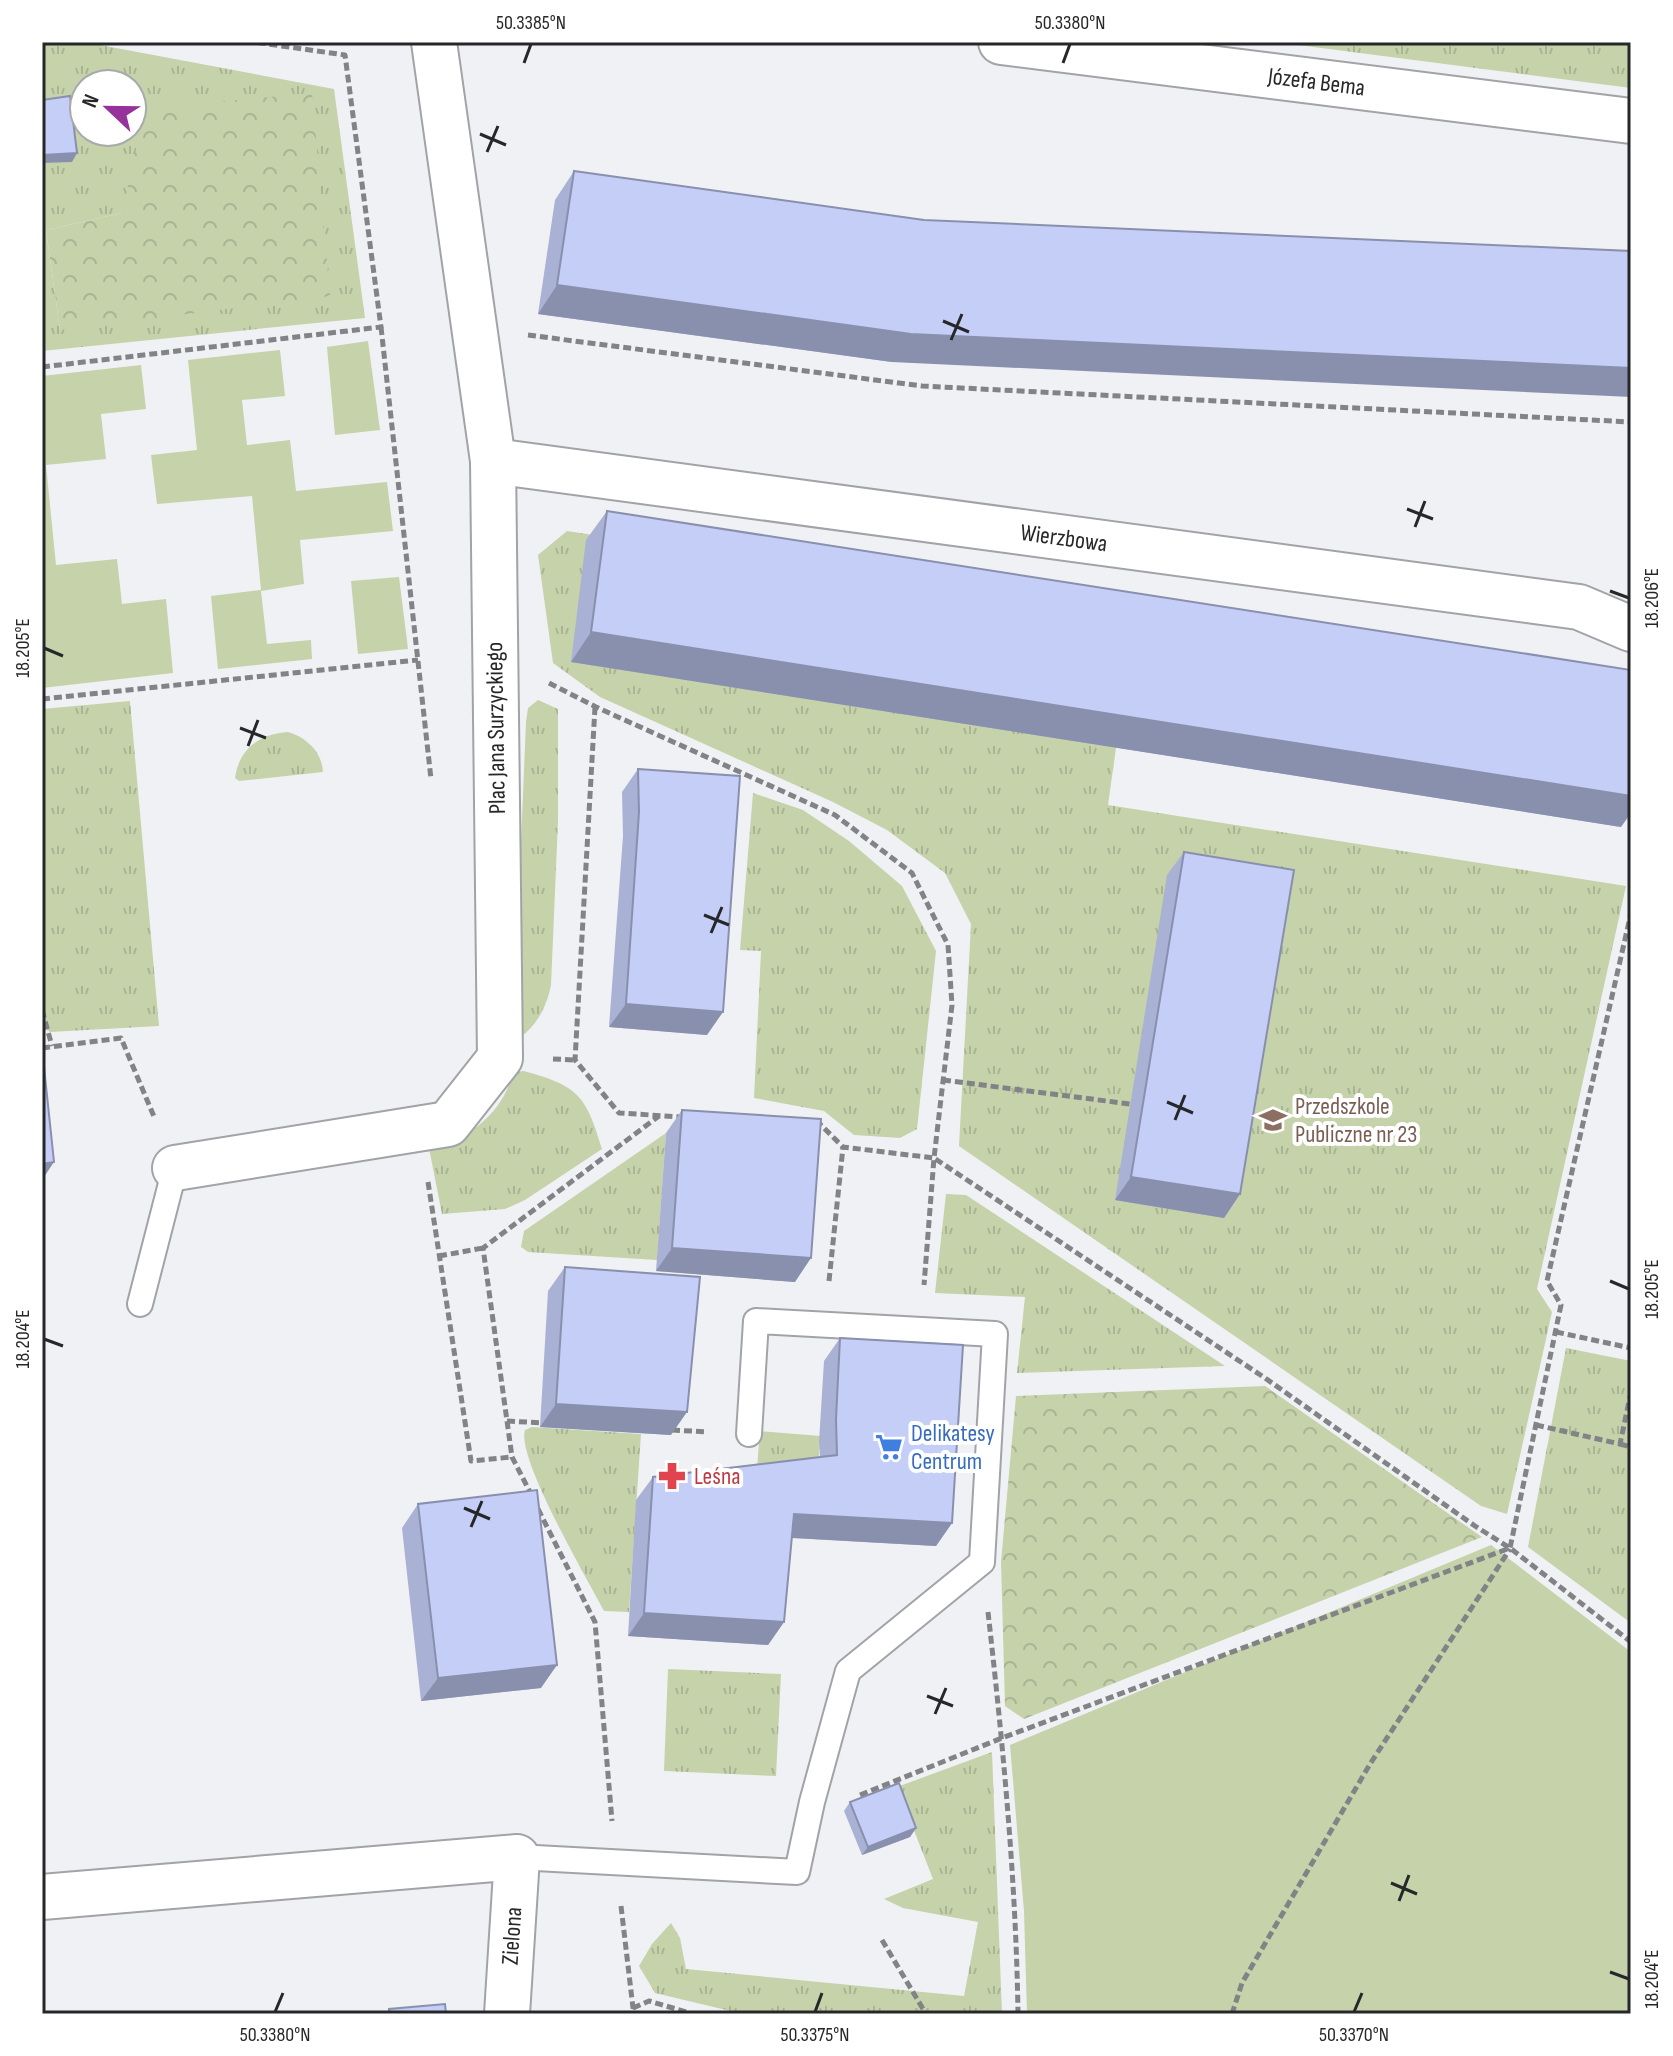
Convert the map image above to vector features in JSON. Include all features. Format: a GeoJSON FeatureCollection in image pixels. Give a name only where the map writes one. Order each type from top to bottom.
{"type":"FeatureCollection","features":[{"type":"Feature","properties":{"kind":"street","name":"Plac Jana Surzyckiego"},"geometry":{"type":"LineString","coordinates":[[175,1168],[448,1124],[500,1058],[493,461],[434,42]]}},
{"type":"Feature","properties":{"kind":"street","name":"Józefa Bema"},"geometry":{"type":"LineString","coordinates":[[1001,42],[1631,121]]}},
{"type":"Feature","properties":{"kind":"street","name":"Wierzbowa"},"geometry":{"type":"LineString","coordinates":[[493,461],[1579,607],[1631,629]]}},
{"type":"Feature","properties":{"kind":"street"},"geometry":{"type":"LineString","coordinates":[[42,1897],[517,1857]]}},
{"type":"Feature","properties":{"kind":"street","name":"Zielona"},"geometry":{"type":"LineString","coordinates":[[507,2014],[517,1857]]}},
{"type":"Feature","properties":{"kind":"lane"},"geometry":{"type":"LineString","coordinates":[[140,1304],[175,1168]]}},
{"type":"Feature","properties":{"kind":"lane"},"geometry":{"type":"LineString","coordinates":[[517,1857],[797,1872],[812,1802],[848,1671],[982,1562],[995,1334],[756,1321],[749,1434]]}},
{"type":"Feature","properties":{"kind":"path"},"geometry":{"type":"LineString","coordinates":[[254,42],[345,55],[381,327],[431,779]]}},
{"type":"Feature","properties":{"kind":"path"},"geometry":{"type":"LineString","coordinates":[[42,367],[381,327]]}},
{"type":"Feature","properties":{"kind":"path"},"geometry":{"type":"LineString","coordinates":[[475,328],[922,386],[1631,422]]}},
{"type":"Feature","properties":{"kind":"path"},"geometry":{"type":"LineString","coordinates":[[42,699],[418,660]]}},
{"type":"Feature","properties":{"kind":"path"},"geometry":{"type":"LineString","coordinates":[[495,683],[541,679],[835,815],[912,873],[948,945],[952,1005],[934,1158],[920,1330]]}},
{"type":"Feature","properties":{"kind":"path"},"geometry":{"type":"LineString","coordinates":[[596,707],[575,1060],[619,1113],[690,1117]]}},
{"type":"Feature","properties":{"kind":"path"},"geometry":{"type":"LineString","coordinates":[[1232,2014],[1242,1983],[1370,1764],[1510,1548],[1561,1305],[1547,1281],[1631,913]]}},
{"type":"Feature","properties":{"kind":"path"},"geometry":{"type":"LineString","coordinates":[[42,1010],[52,1046]]}},
{"type":"Feature","properties":{"kind":"path"},"geometry":{"type":"LineString","coordinates":[[42,1048],[121,1038],[175,1168]]}},
{"type":"Feature","properties":{"kind":"path"},"geometry":{"type":"LineString","coordinates":[[943,1080],[1130,1104]]}},
{"type":"Feature","properties":{"kind":"path"},"geometry":{"type":"LineString","coordinates":[[439,1256],[483,1248],[659,1116]]}},
{"type":"Feature","properties":{"kind":"path"},"geometry":{"type":"LineString","coordinates":[[815,1119],[843,1147],[934,1158],[1265,1378],[1510,1548],[1631,1642]]}},
{"type":"Feature","properties":{"kind":"path"},"geometry":{"type":"LineString","coordinates":[[420,1128],[471,1461],[512,1457]]}},
{"type":"Feature","properties":{"kind":"path"},"geometry":{"type":"LineString","coordinates":[[825,1326],[843,1147]]}},
{"type":"Feature","properties":{"kind":"path"},"geometry":{"type":"LineString","coordinates":[[483,1248],[512,1457],[595,1622],[632,2011],[649,2001],[693,2014]]}},
{"type":"Feature","properties":{"kind":"path"},"geometry":{"type":"LineString","coordinates":[[1556,1332],[1631,1348]]}},
{"type":"Feature","properties":{"kind":"path"},"geometry":{"type":"LineString","coordinates":[[1620,1444],[1631,1392]]}},
{"type":"Feature","properties":{"kind":"path"},"geometry":{"type":"LineString","coordinates":[[507,1421],[552,1423]]}},
{"type":"Feature","properties":{"kind":"path"},"geometry":{"type":"LineString","coordinates":[[1536,1425],[1631,1447]]}},
{"type":"Feature","properties":{"kind":"path"},"geometry":{"type":"LineString","coordinates":[[812,1802],[847,1800],[1002,1738],[1510,1548]]}},
{"type":"Feature","properties":{"kind":"path"},"geometry":{"type":"LineString","coordinates":[[982,1562],[1002,1738],[1018,2014]]}},
{"type":"Feature","properties":{"kind":"path"},"geometry":{"type":"LineString","coordinates":[[882,1940],[926,2014]]}},
{"type":"Feature","properties":{"kind":"green space"},"geometry":{"type":"Polygon","coordinates":[[[42,42],[84,42],[334,89],[365,318],[42,351],[42,42]],[[122,213],[46,230],[60,330],[122,213]]]}},
{"type":"Feature","properties":{"kind":"green space"},"geometry":{"type":"Polygon","coordinates":[[[1275,42],[1631,42],[1631,88],[1275,42]]]}},
{"type":"Feature","properties":{"kind":"green space"},"geometry":{"type":"Polygon","coordinates":[[[312,93],[330,296],[60,330],[46,230],[122,213],[136,148],[148,148],[148,109],[312,93]]]}},
{"type":"Feature","properties":{"kind":"green space"},"geometry":{"type":"Polygon","coordinates":[[[368,341],[380,430],[335,435],[327,347],[368,341]]]}},
{"type":"Feature","properties":{"kind":"green space"},"geometry":{"type":"Polygon","coordinates":[[[280,350],[285,396],[242,400],[247,445],[290,440],[296,491],[387,482],[393,531],[300,540],[304,584],[261,591],[267,644],[311,640],[312,659],[218,669],[211,596],[261,590],[252,496],[157,504],[151,455],[197,450],[188,360],[280,350]]]}},
{"type":"Feature","properties":{"kind":"green space"},"geometry":{"type":"Polygon","coordinates":[[[141,365],[146,409],[101,414],[106,459],[46,465],[56,565],[117,559],[122,604],[166,599],[173,673],[42,688],[42,376],[141,365]]]}},
{"type":"Feature","properties":{"kind":"green space","name":"Przedszkole Publiczne nr 23"},"geometry":{"type":"Polygon","coordinates":[[[567,531],[627,540],[1116,748],[1108,805],[1626,886],[1537,1289],[1552,1312],[1507,1514],[1481,1506],[959,1146],[971,924],[945,873],[887,830],[833,802],[600,697],[553,663],[538,555],[567,531]]]}},
{"type":"Feature","properties":{"kind":"green space"},"geometry":{"type":"Polygon","coordinates":[[[399,577],[408,649],[358,654],[351,581],[399,577]]]}},
{"type":"Feature","properties":{"kind":"green space"},"geometry":{"type":"Polygon","coordinates":[[[538,700],[558,709],[558,821],[551,985],[541,1014],[521,1037],[513,1034],[526,722],[528,708],[538,700]]]}},
{"type":"Feature","properties":{"kind":"green space"},"geometry":{"type":"Polygon","coordinates":[[[130,701],[159,1026],[50,1032],[43,1027],[42,1008],[42,709],[130,701]]]}},
{"type":"Feature","properties":{"kind":"green space"},"geometry":{"type":"Polygon","coordinates":[[[288,732],[312,746],[320,758],[323,772],[239,781],[235,778],[241,759],[252,745],[268,736],[288,732]]]}},
{"type":"Feature","properties":{"kind":"green space"},"geometry":{"type":"Polygon","coordinates":[[[753,793],[803,810],[849,841],[902,886],[936,951],[917,1129],[900,1138],[854,1135],[824,1111],[754,1098],[761,951],[740,950],[753,793]]]}},
{"type":"Feature","properties":{"kind":"green space"},"geometry":{"type":"Polygon","coordinates":[[[524,1071],[557,1082],[578,1096],[591,1117],[602,1149],[525,1200],[505,1209],[442,1214],[429,1148],[457,1139],[482,1122],[502,1100],[513,1072],[524,1071]]]}},
{"type":"Feature","properties":{"kind":"green space"},"geometry":{"type":"Polygon","coordinates":[[[666,1133],[657,1260],[528,1252],[521,1247],[524,1231],[666,1133]]]}},
{"type":"Feature","properties":{"kind":"green space"},"geometry":{"type":"Polygon","coordinates":[[[946,1194],[966,1195],[1225,1366],[1017,1373],[1025,1297],[935,1293],[946,1194]]]}},
{"type":"Feature","properties":{"kind":"green space"},"geometry":{"type":"Polygon","coordinates":[[[1566,1348],[1631,1361],[1631,1623],[1528,1547],[1566,1348]]]}},
{"type":"Feature","properties":{"kind":"green space"},"geometry":{"type":"Polygon","coordinates":[[[1265,1386],[1482,1537],[1024,1719],[1005,1706],[1001,1562],[1016,1396],[1265,1386]]]}},
{"type":"Feature","properties":{"kind":"green space"},"geometry":{"type":"Polygon","coordinates":[[[532,1427],[641,1434],[629,1612],[604,1611],[570,1547],[531,1466],[525,1445],[525,1430],[532,1427]]]}},
{"type":"Feature","properties":{"kind":"green space"},"geometry":{"type":"Polygon","coordinates":[[[760,1431],[820,1436],[816,1505],[757,1468],[760,1431]]]}},
{"type":"Feature","properties":{"kind":"green space"},"geometry":{"type":"Polygon","coordinates":[[[1491,1545],[1631,1652],[1631,2014],[1027,2014],[1024,1911],[1010,1745],[1491,1545]]]}},
{"type":"Feature","properties":{"kind":"green space"},"geometry":{"type":"Polygon","coordinates":[[[668,1669],[781,1674],[776,1776],[664,1771],[668,1669]]]}},
{"type":"Feature","properties":{"kind":"green space"},"geometry":{"type":"Polygon","coordinates":[[[992,1752],[1002,2014],[743,2014],[655,1993],[639,1966],[652,1944],[671,1923],[680,1938],[686,1969],[964,1996],[978,1922],[903,1908],[884,1899],[933,1879],[897,1787],[992,1752]]]}},
{"type":"Feature","properties":{"kind":"building"},"geometry":{"type":"Polygon","coordinates":[[[68,96],[68,148],[76,148],[77,153],[42,155],[42,100],[68,96]]]}},
{"type":"Feature","properties":{"kind":"building"},"geometry":{"type":"Polygon","coordinates":[[[574,171],[924,220],[1631,251],[1631,368],[911,334],[557,285],[574,171]]]}},
{"type":"Feature","properties":{"kind":"building"},"geometry":{"type":"Polygon","coordinates":[[[607,511],[1631,670],[1631,796],[591,632],[607,511]]]}},
{"type":"Feature","properties":{"kind":"building"},"geometry":{"type":"Polygon","coordinates":[[[638,769],[740,776],[723,1012],[626,1004],[639,812],[638,769]]]}},
{"type":"Feature","properties":{"kind":"building"},"geometry":{"type":"Polygon","coordinates":[[[1184,852],[1294,870],[1240,1194],[1131,1177],[1184,852]]]}},
{"type":"Feature","properties":{"kind":"building"},"geometry":{"type":"Polygon","coordinates":[[[42,1048],[54,1162],[42,1164],[42,1048]]]}},
{"type":"Feature","properties":{"kind":"building"},"geometry":{"type":"Polygon","coordinates":[[[682,1110],[821,1119],[811,1258],[672,1248],[682,1110]]]}},
{"type":"Feature","properties":{"kind":"building"},"geometry":{"type":"Polygon","coordinates":[[[565,1267],[700,1277],[687,1412],[556,1404],[565,1267]]]}},
{"type":"Feature","properties":{"kind":"building"},"geometry":{"type":"Polygon","coordinates":[[[840,1338],[963,1345],[952,1523],[794,1514],[784,1622],[644,1613],[653,1477],[837,1455],[840,1338]]]}},
{"type":"Feature","properties":{"kind":"building"},"geometry":{"type":"Polygon","coordinates":[[[537,1490],[557,1665],[438,1678],[418,1504],[537,1490]]]}},
{"type":"Feature","properties":{"kind":"building"},"geometry":{"type":"Polygon","coordinates":[[[899,1783],[916,1828],[868,1847],[850,1802],[899,1783]]]}},
{"type":"Feature","properties":{"kind":"building"},"geometry":{"type":"Polygon","coordinates":[[[445,2004],[446,2014],[389,2014],[389,2009],[445,2004]]]}},
{"type":"Feature","properties":{"kind":"place","name":"Przedszkole Publiczne nr 23"},"geometry":{"type":"Point","coordinates":[1273,1120]}},
{"type":"Feature","properties":{"kind":"place","name":"Delikatesy Centrum"},"geometry":{"type":"Point","coordinates":[889,1447]}},
{"type":"Feature","properties":{"kind":"place","name":"Leśna"},"geometry":{"type":"Point","coordinates":[672,1476]}}]}
